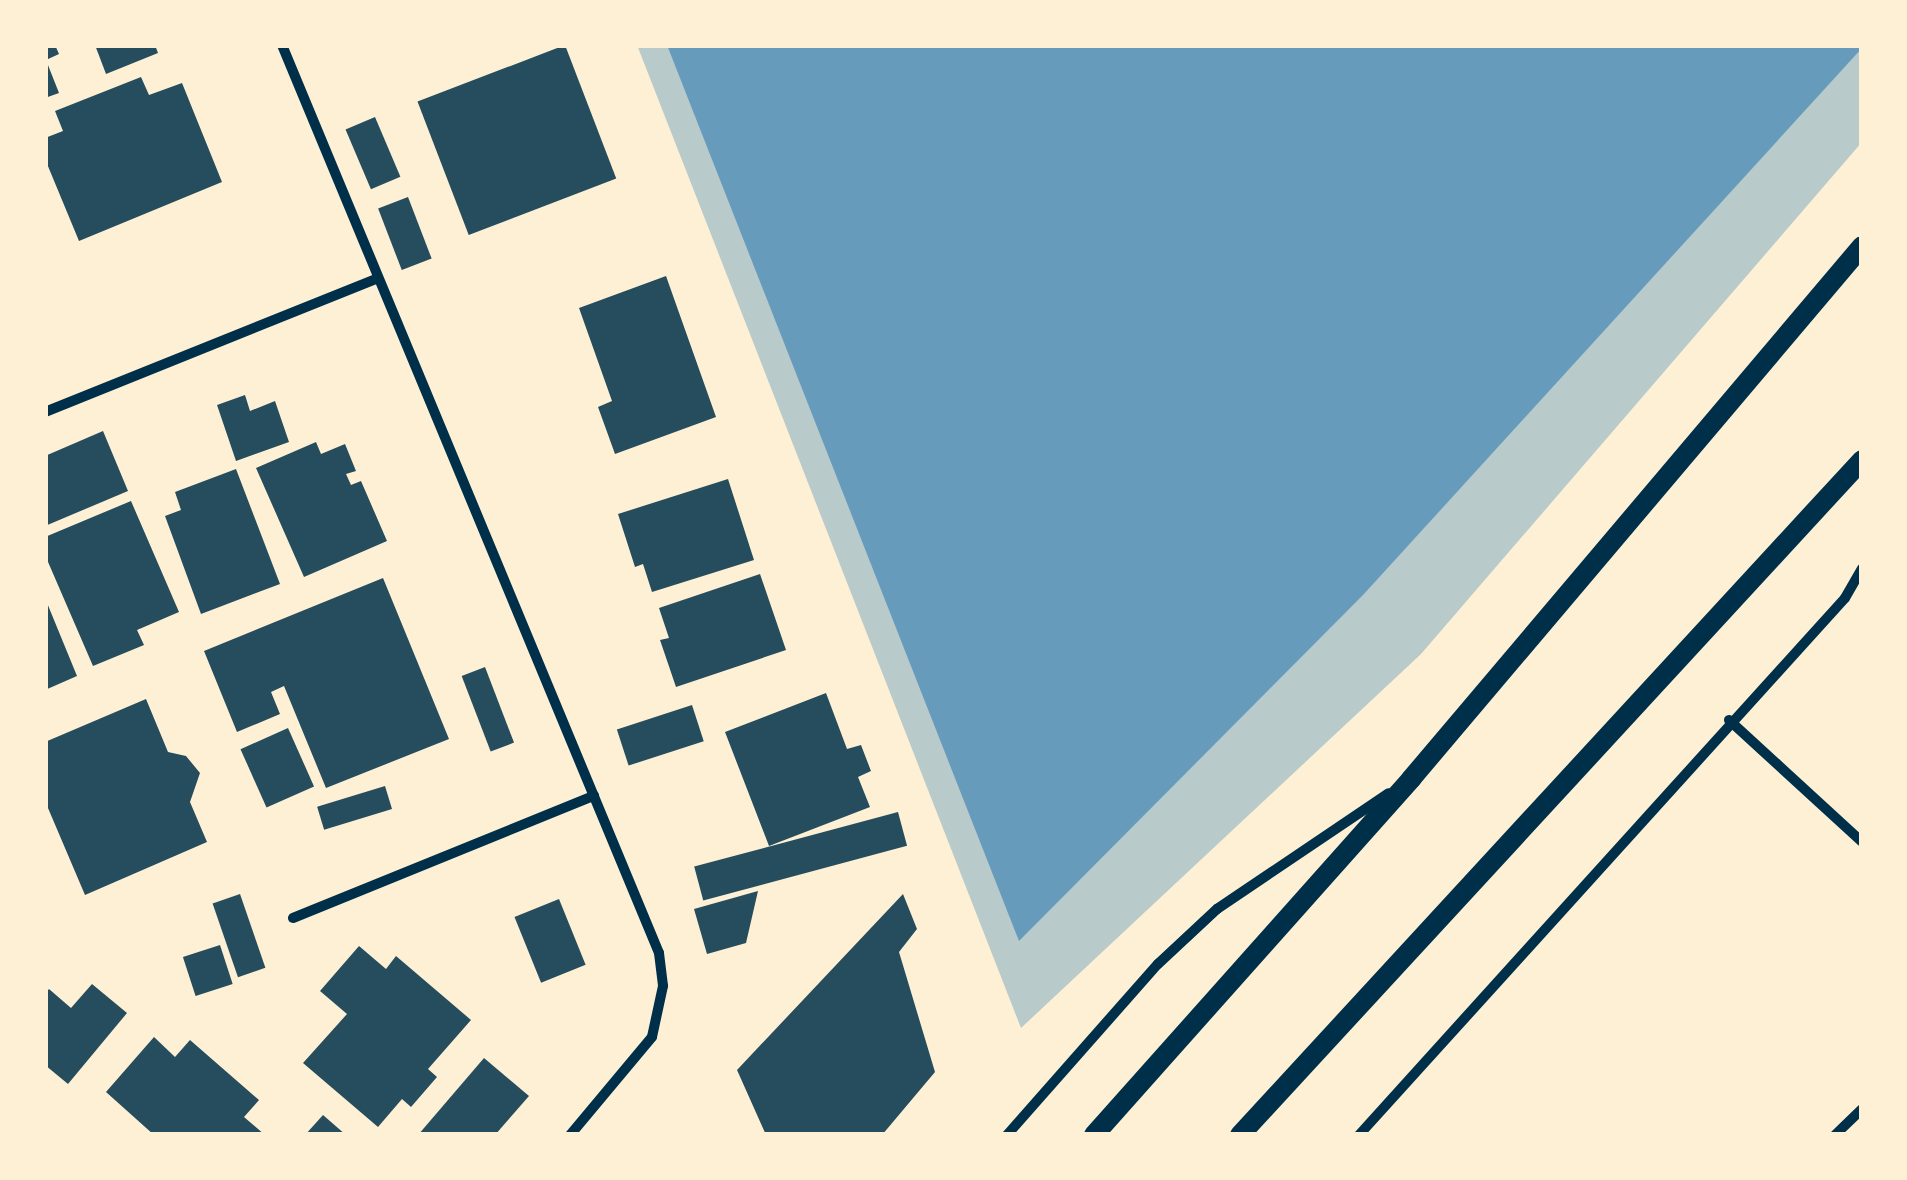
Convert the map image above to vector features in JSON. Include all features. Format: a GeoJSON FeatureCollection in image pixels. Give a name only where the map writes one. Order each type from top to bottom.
{"type":"FeatureCollection","features":[{"type":"Feature","properties":{"kind":"main road"},"geometry":{"type":"LineString","coordinates":[[1094,1135],[1411,779],[1862,246]]}},
{"type":"Feature","properties":{"kind":"main road"},"geometry":{"type":"LineString","coordinates":[[1240,1135],[1862,460]]}},
{"type":"Feature","properties":{"kind":"street"},"geometry":{"type":"LineString","coordinates":[[282,45],[659,953],[663,986],[652,1037],[570,1135]]}},
{"type":"Feature","properties":{"kind":"street"},"geometry":{"type":"LineString","coordinates":[[45,412],[378,278]]}},
{"type":"Feature","properties":{"kind":"street"},"geometry":{"type":"LineString","coordinates":[[1359,1135],[1730,720],[1845,598],[1862,569]]}},
{"type":"Feature","properties":{"kind":"street"},"geometry":{"type":"LineString","coordinates":[[1730,720],[1862,842]]}},
{"type":"Feature","properties":{"kind":"street"},"geometry":{"type":"LineString","coordinates":[[1007,1135],[1158,964],[1217,909],[1411,779]]}},
{"type":"Feature","properties":{"kind":"street"},"geometry":{"type":"LineString","coordinates":[[293,918],[594,796]]}},
{"type":"Feature","properties":{"kind":"street"},"geometry":{"type":"LineString","coordinates":[[1835,1135],[1862,1110]]}},
{"type":"Feature","properties":{"kind":"shaded area"},"geometry":{"type":"Polygon","coordinates":[[[637,45],[1862,45],[1862,142],[1421,654],[1021,1028],[637,45]]]}},
{"type":"Feature","properties":{"kind":"water"},"geometry":{"type":"Polygon","coordinates":[[[667,45],[1862,48],[1363,595],[1019,941],[667,45]]]}},
{"type":"Feature","properties":{"kind":"building"},"geometry":{"type":"Polygon","coordinates":[[[45,45],[55,45],[59,54],[46,60],[59,93],[45,98],[45,45]]]}},
{"type":"Feature","properties":{"kind":"building"},"geometry":{"type":"Polygon","coordinates":[[[95,45],[155,45],[158,53],[106,74],[95,45]]]}},
{"type":"Feature","properties":{"kind":"building"},"geometry":{"type":"Polygon","coordinates":[[[565,45],[616,179],[469,235],[417,102],[565,45]]]}},
{"type":"Feature","properties":{"kind":"building"},"geometry":{"type":"Polygon","coordinates":[[[141,77],[149,95],[182,83],[222,182],[79,241],[45,159],[45,138],[63,131],[55,111],[141,77]]]}},
{"type":"Feature","properties":{"kind":"building"},"geometry":{"type":"Polygon","coordinates":[[[375,117],[400,177],[371,189],[346,130],[375,117]]]}},
{"type":"Feature","properties":{"kind":"building"},"geometry":{"type":"Polygon","coordinates":[[[408,197],[432,259],[402,270],[378,208],[408,197]]]}},
{"type":"Feature","properties":{"kind":"building"},"geometry":{"type":"Polygon","coordinates":[[[666,276],[716,417],[615,454],[598,407],[612,401],[579,308],[666,276]]]}},
{"type":"Feature","properties":{"kind":"building"},"geometry":{"type":"Polygon","coordinates":[[[245,395],[250,411],[275,401],[289,442],[236,461],[217,405],[245,395]]]}},
{"type":"Feature","properties":{"kind":"building"},"geometry":{"type":"Polygon","coordinates":[[[103,431],[128,491],[45,526],[45,456],[103,431]]]}},
{"type":"Feature","properties":{"kind":"building"},"geometry":{"type":"Polygon","coordinates":[[[316,442],[321,454],[345,444],[356,471],[346,474],[351,485],[361,481],[387,541],[304,577],[256,468],[316,442]]]}},
{"type":"Feature","properties":{"kind":"building"},"geometry":{"type":"Polygon","coordinates":[[[236,469],[280,584],[201,614],[165,516],[181,510],[175,492],[236,469]]]}},
{"type":"Feature","properties":{"kind":"building"},"geometry":{"type":"Polygon","coordinates":[[[728,479],[754,560],[652,592],[643,564],[635,567],[618,514],[728,479]]]}},
{"type":"Feature","properties":{"kind":"building"},"geometry":{"type":"Polygon","coordinates":[[[131,501],[179,612],[137,630],[144,645],[93,666],[45,555],[45,537],[131,501]]]}},
{"type":"Feature","properties":{"kind":"building"},"geometry":{"type":"Polygon","coordinates":[[[760,574],[786,650],[676,687],[660,640],[669,638],[659,608],[760,574]]]}},
{"type":"Feature","properties":{"kind":"building"},"geometry":{"type":"Polygon","coordinates":[[[383,578],[449,739],[326,788],[284,686],[271,692],[280,714],[237,732],[204,651],[383,578]]]}},
{"type":"Feature","properties":{"kind":"building"},"geometry":{"type":"Polygon","coordinates":[[[45,598],[77,676],[45,690],[45,598]]]}},
{"type":"Feature","properties":{"kind":"building"},"geometry":{"type":"Polygon","coordinates":[[[485,667],[514,743],[491,752],[462,676],[485,667]]]}},
{"type":"Feature","properties":{"kind":"building"},"geometry":{"type":"Polygon","coordinates":[[[826,693],[847,749],[861,745],[871,771],[858,777],[870,807],[769,846],[725,732],[826,693]]]}},
{"type":"Feature","properties":{"kind":"building"},"geometry":{"type":"Polygon","coordinates":[[[146,699],[168,752],[186,756],[200,773],[190,802],[207,842],[85,895],[45,801],[45,742],[146,699]]]}},
{"type":"Feature","properties":{"kind":"building"},"geometry":{"type":"Polygon","coordinates":[[[692,705],[704,741],[629,766],[617,729],[692,705]]]}},
{"type":"Feature","properties":{"kind":"building"},"geometry":{"type":"Polygon","coordinates":[[[288,728],[314,786],[267,808],[240,749],[288,728]]]}},
{"type":"Feature","properties":{"kind":"building"},"geometry":{"type":"Polygon","coordinates":[[[385,786],[392,809],[324,830],[317,807],[385,786]]]}},
{"type":"Feature","properties":{"kind":"building"},"geometry":{"type":"Polygon","coordinates":[[[898,812],[907,846],[703,900],[694,867],[898,812]]]}},
{"type":"Feature","properties":{"kind":"building"},"geometry":{"type":"Polygon","coordinates":[[[758,891],[746,943],[707,954],[694,909],[758,891]]]}},
{"type":"Feature","properties":{"kind":"building"},"geometry":{"type":"Polygon","coordinates":[[[240,894],[265,968],[238,977],[213,903],[240,894]]]}},
{"type":"Feature","properties":{"kind":"building"},"geometry":{"type":"Polygon","coordinates":[[[903,894],[917,929],[899,952],[935,1072],[882,1135],[766,1135],[737,1070],[903,894]]]}},
{"type":"Feature","properties":{"kind":"building"},"geometry":{"type":"Polygon","coordinates":[[[559,899],[586,965],[541,983],[514,917],[559,899]]]}},
{"type":"Feature","properties":{"kind":"building"},"geometry":{"type":"Polygon","coordinates":[[[220,945],[233,984],[196,996],[183,957],[220,945]]]}},
{"type":"Feature","properties":{"kind":"building"},"geometry":{"type":"Polygon","coordinates":[[[359,946],[386,969],[396,956],[471,1020],[428,1069],[437,1077],[411,1107],[402,1099],[378,1127],[303,1063],[347,1014],[320,991],[359,946]]]}},
{"type":"Feature","properties":{"kind":"building"},"geometry":{"type":"Polygon","coordinates":[[[92,984],[127,1013],[68,1084],[45,1065],[45,994],[49,989],[71,1008],[92,984]]]}},
{"type":"Feature","properties":{"kind":"building"},"geometry":{"type":"Polygon","coordinates":[[[154,1037],[175,1057],[190,1040],[259,1100],[244,1117],[265,1135],[154,1135],[106,1092],[154,1037]]]}},
{"type":"Feature","properties":{"kind":"building"},"geometry":{"type":"Polygon","coordinates":[[[484,1058],[529,1096],[495,1135],[418,1135],[484,1058]]]}},
{"type":"Feature","properties":{"kind":"building"},"geometry":{"type":"Polygon","coordinates":[[[323,1115],[346,1135],[305,1135],[323,1115]]]}}]}
